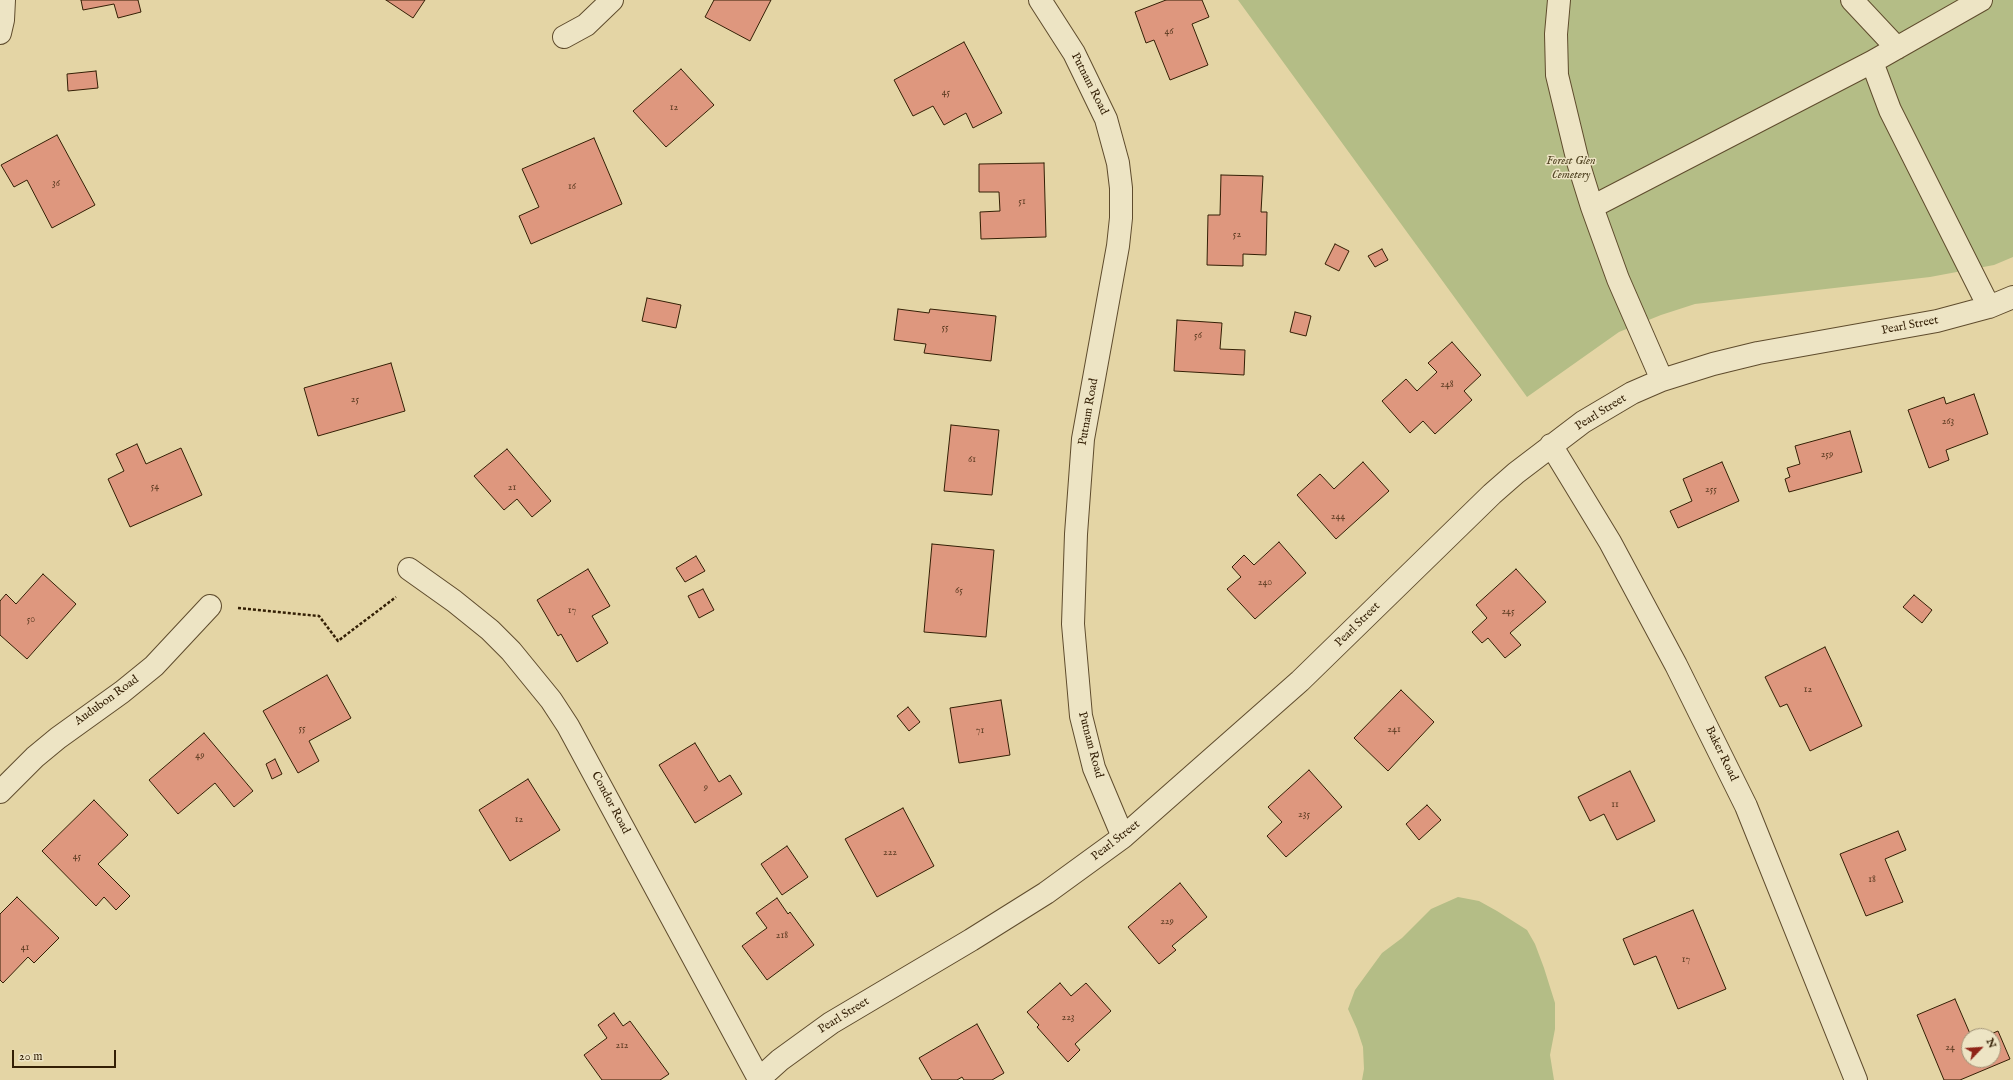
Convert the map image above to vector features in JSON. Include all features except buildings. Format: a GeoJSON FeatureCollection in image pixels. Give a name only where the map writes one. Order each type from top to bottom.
{"type":"FeatureCollection","features":[{"type":"Feature","properties":{"kind":"street"},"geometry":{"type":"LineString","coordinates":[[0,33],[3,20],[4,0]]}},
{"type":"Feature","properties":{"kind":"street"},"geometry":{"type":"LineString","coordinates":[[564,37],[586,25],[612,0]]}},
{"type":"Feature","properties":{"kind":"street","name":"Putnam Road"},"geometry":{"type":"LineString","coordinates":[[1040,0],[1074,53],[1106,119],[1118,163],[1121,188],[1121,218],[1118,246],[1083,439],[1076,534],[1073,624],[1080,716],[1094,768],[1123,836]]}},
{"type":"Feature","properties":{"kind":"street"},"geometry":{"type":"LineString","coordinates":[[1559,0],[1556,34],[1557,75],[1578,162],[1592,207],[1618,279],[1662,380]]}},
{"type":"Feature","properties":{"kind":"street"},"geometry":{"type":"LineString","coordinates":[[1852,0],[1897,48]]}},
{"type":"Feature","properties":{"kind":"street"},"geometry":{"type":"LineString","coordinates":[[1592,207],[1872,62],[1981,0]]}},
{"type":"Feature","properties":{"kind":"street"},"geometry":{"type":"LineString","coordinates":[[1872,62],[1890,110],[1989,307]]}},
{"type":"Feature","properties":{"kind":"street","name":"Pearl Street"},"geometry":{"type":"LineString","coordinates":[[759,1079],[780,1060],[831,1023],[971,940],[1040,897],[1123,836],[1300,681],[1492,494],[1551,445],[1583,422],[1632,393],[1662,380],[1713,364],[1758,353],[1897,329],[1989,307],[2013,298]]}},
{"type":"Feature","properties":{"kind":"street","name":"Baker Road"},"geometry":{"type":"LineString","coordinates":[[1551,445],[1610,542],[1676,665],[1742,799],[1856,1080]]}},
{"type":"Feature","properties":{"kind":"street","name":"Condor Road"},"geometry":{"type":"LineString","coordinates":[[415,574],[471,613],[490,630],[511,651],[551,700],[575,739],[759,1079]]}},
{"type":"Feature","properties":{"kind":"street","name":"Audubon Road"},"geometry":{"type":"LineString","coordinates":[[0,792],[35,757],[58,738],[122,692],[154,666],[210,606]]}},
{"type":"Feature","properties":{"kind":"path"},"geometry":{"type":"LineString","coordinates":[[210,606],[319,616],[338,640],[415,574]]}},
{"type":"Feature","properties":{"kind":"green space","name":"Forest Glen Cemetery"},"geometry":{"type":"Polygon","coordinates":[[[1238,0],[2013,0],[2013,257],[1994,265],[1930,277],[1695,304],[1661,315],[1619,332],[1527,397],[1238,0]]]}},
{"type":"Feature","properties":{"kind":"green space"},"geometry":{"type":"Polygon","coordinates":[[[1458,897],[1479,901],[1497,911],[1527,930],[1535,944],[1555,1003],[1555,1029],[1550,1055],[1554,1080],[1362,1080],[1364,1069],[1363,1047],[1348,1009],[1355,990],[1382,953],[1402,938],[1431,909],[1458,897]]]}}]}
